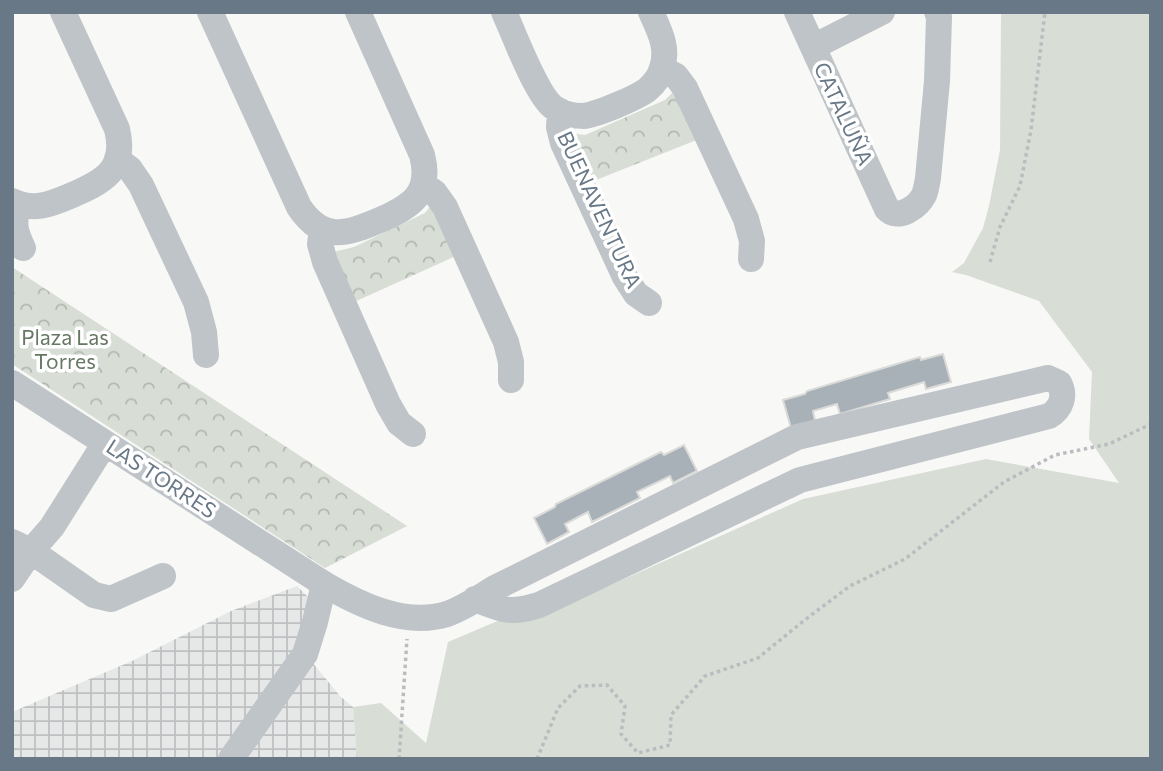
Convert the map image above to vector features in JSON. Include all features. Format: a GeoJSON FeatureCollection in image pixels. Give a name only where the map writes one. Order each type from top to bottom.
{"type":"FeatureCollection","features":[{"type":"Feature","properties":{"kind":"street"},"geometry":{"type":"LineString","coordinates":[[23,248],[16,235],[16,203],[29,207],[47,206],[96,185],[112,169],[119,149],[117,129],[63,12]]}},
{"type":"Feature","properties":{"kind":"street"},"geometry":{"type":"LineString","coordinates":[[210,12],[299,207],[305,216],[322,229],[343,233],[402,211],[415,199],[425,174],[422,155],[358,12]]}},
{"type":"Feature","properties":{"kind":"street","name":"BUENAVENTURA"},"geometry":{"type":"LineString","coordinates":[[504,12],[541,94],[553,107],[570,115],[592,114],[646,91],[662,69]]}},
{"type":"Feature","properties":{"kind":"street"},"geometry":{"type":"LineString","coordinates":[[651,12],[665,49],[662,69],[676,76],[685,88],[746,219],[752,241],[751,259]]}},
{"type":"Feature","properties":{"kind":"street","name":"CATALUÑA"},"geometry":{"type":"LineString","coordinates":[[797,12],[887,209],[892,214],[900,214],[916,206],[926,190],[937,80],[937,12]]}},
{"type":"Feature","properties":{"kind":"street"},"geometry":{"type":"LineString","coordinates":[[813,47],[882,12]]}},
{"type":"Feature","properties":{"kind":"street","name":"BUENAVENTURA"},"geometry":{"type":"LineString","coordinates":[[560,111],[559,127],[563,143],[629,286],[636,295],[649,303]]}},
{"type":"Feature","properties":{"kind":"street"},"geometry":{"type":"LineString","coordinates":[[117,159],[130,169],[141,185],[195,302],[204,332],[206,355]]}},
{"type":"Feature","properties":{"kind":"street"},"geometry":{"type":"LineString","coordinates":[[423,184],[435,193],[445,207],[506,342],[511,362],[510,380]]}},
{"type":"Feature","properties":{"kind":"street"},"geometry":{"type":"LineString","coordinates":[[322,229],[321,253],[335,285],[388,404],[400,424],[413,434]]}},
{"type":"Feature","properties":{"kind":"street","name":"LAS TORRES"},"geometry":{"type":"LineString","coordinates":[[12,383],[342,595],[384,612],[415,619],[450,612],[475,599],[797,438],[1048,378],[1059,383],[1062,388],[1062,403],[1057,411],[1049,416],[800,481],[539,605],[512,611],[499,609],[475,599]]}},
{"type":"Feature","properties":{"kind":"street"},"geometry":{"type":"LineString","coordinates":[[12,579],[22,547],[52,527],[105,443]]}},
{"type":"Feature","properties":{"kind":"street"},"geometry":{"type":"LineString","coordinates":[[22,547],[94,595],[111,599],[163,576]]}},
{"type":"Feature","properties":{"kind":"street"},"geometry":{"type":"LineString","coordinates":[[231,759],[305,654],[315,622],[317,580]]}},
{"type":"Feature","properties":{"kind":"path"},"geometry":{"type":"LineString","coordinates":[[990,262],[999,227],[1020,187],[1031,130],[1045,12]]}},
{"type":"Feature","properties":{"kind":"path"},"geometry":{"type":"LineString","coordinates":[[537,759],[558,708],[580,686],[607,685],[625,706],[621,734],[638,753],[670,745],[671,715],[705,676],[758,658],[850,586],[905,559],[1004,482],[1055,455],[1109,444],[1151,424]]}},
{"type":"Feature","properties":{"kind":"path"},"geometry":{"type":"LineString","coordinates":[[398,759],[407,617]]}},
{"type":"Feature","properties":{"kind":"shaded area"},"geometry":{"type":"Polygon","coordinates":[[[297,586],[325,614],[307,656],[340,696],[353,707],[357,759],[12,759],[12,712],[132,661],[231,611],[297,586]]]}},
{"type":"Feature","properties":{"kind":"green space"},"geometry":{"type":"Polygon","coordinates":[[[1001,12],[1151,12],[1151,759],[357,759],[353,707],[381,703],[426,743],[448,642],[500,620],[548,613],[803,499],[986,459],[1119,483],[1089,439],[1092,372],[1039,301],[952,272],[964,263],[983,228],[1000,150],[1001,12]]]}},
{"type":"Feature","properties":{"kind":"green space"},"geometry":{"type":"Polygon","coordinates":[[[675,90],[699,139],[591,182],[570,133],[585,135],[665,100],[675,90]]]}},
{"type":"Feature","properties":{"kind":"green space"},"geometry":{"type":"Polygon","coordinates":[[[432,204],[458,255],[352,303],[329,253],[354,247],[425,213],[432,204]]]}},
{"type":"Feature","properties":{"kind":"green space","name":"Plaza Las Torres"},"geometry":{"type":"Polygon","coordinates":[[[12,267],[407,526],[325,568],[12,364],[12,267]]]}},
{"type":"Feature","properties":{"kind":"building"},"geometry":{"type":"Polygon","coordinates":[[[943,354],[951,382],[926,389],[924,382],[888,393],[890,399],[840,414],[837,404],[813,411],[815,421],[791,428],[783,400],[920,357],[921,360],[943,354]]]}},
{"type":"Feature","properties":{"kind":"building"},"geometry":{"type":"Polygon","coordinates":[[[684,445],[697,471],[673,483],[670,476],[637,492],[640,498],[592,522],[588,512],[565,524],[569,532],[547,544],[534,518],[556,504],[661,452],[664,455],[684,445]]]}}]}
